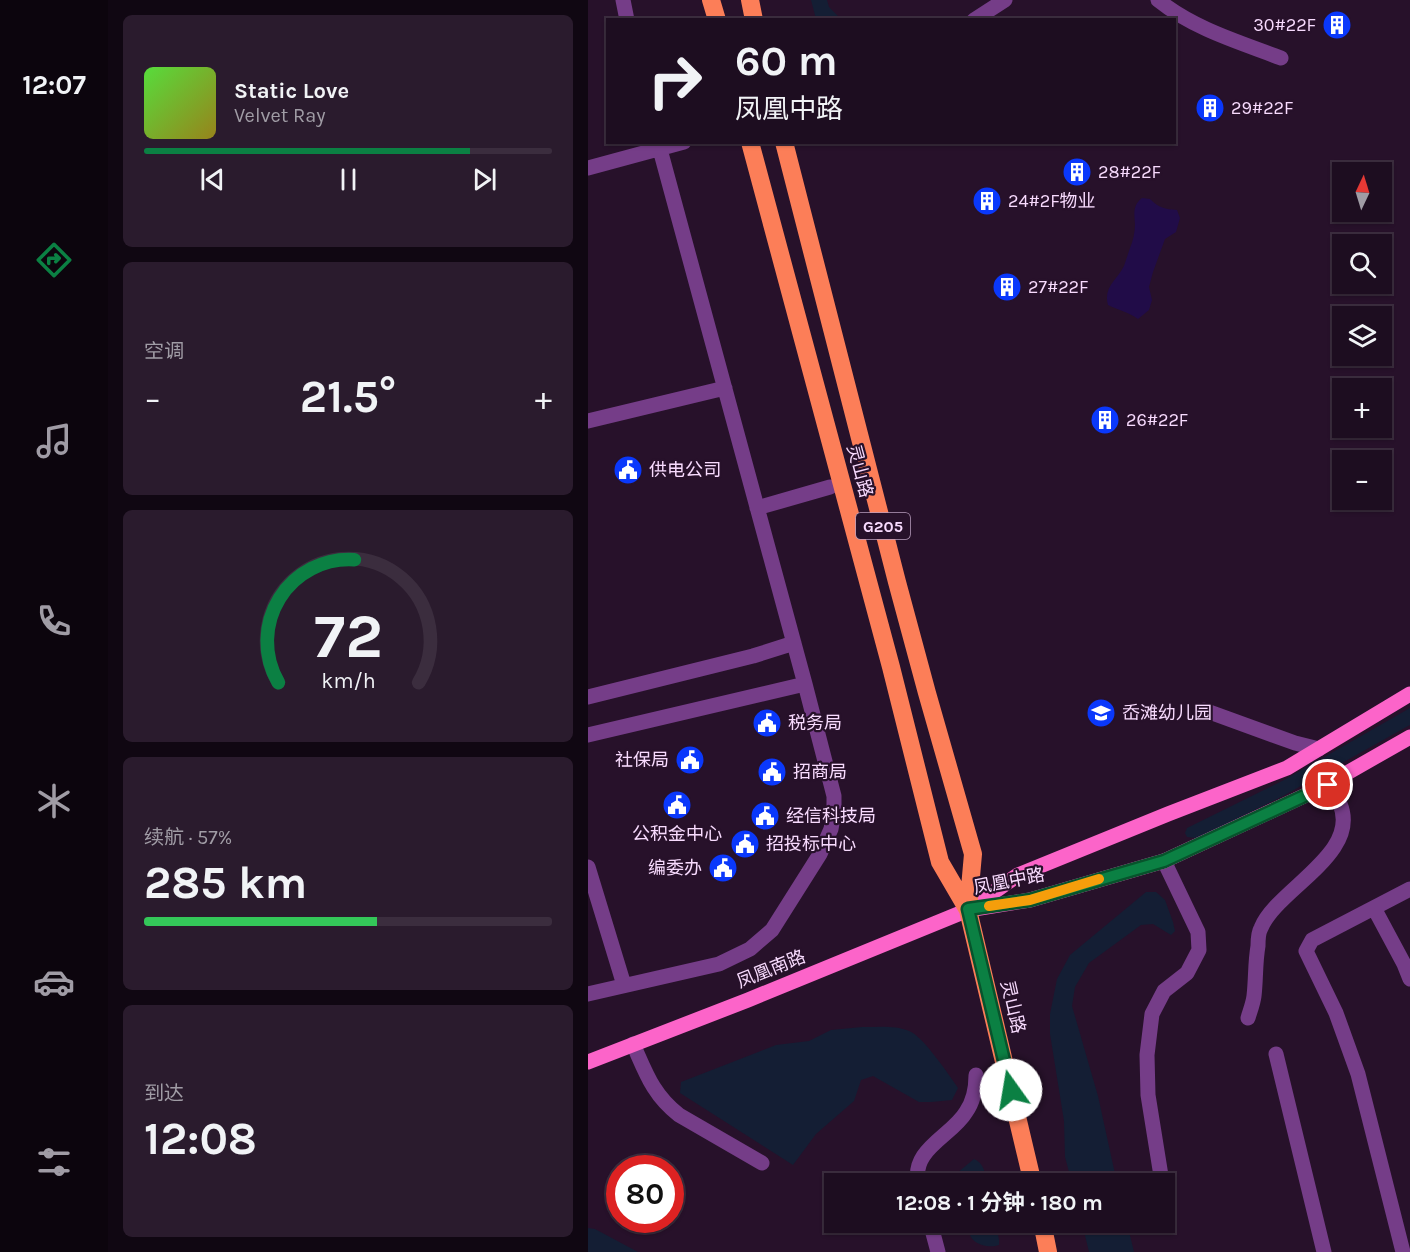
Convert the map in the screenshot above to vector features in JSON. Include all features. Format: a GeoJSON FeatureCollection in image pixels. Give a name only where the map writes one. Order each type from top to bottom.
{"type":"FeatureCollection","features":[{"type":"Feature","properties":{"kind":"highway"},"geometry":{"type":"LineString","coordinates":[[711,0],[716,18]]}},
{"type":"Feature","properties":{"kind":"highway"},"geometry":{"type":"LineString","coordinates":[[750,0],[754,18]]}},
{"type":"Feature","properties":{"kind":"highway","name":"灵山路"},"geometry":{"type":"LineString","coordinates":[[751,144],[888,656],[940,862],[968,909],[1030,1173]]}},
{"type":"Feature","properties":{"kind":"highway","name":"灵山路"},"geometry":{"type":"LineString","coordinates":[[785,144],[903,604],[973,855],[968,909]]}},
{"type":"Feature","properties":{"kind":"highway"},"geometry":{"type":"LineString","coordinates":[[1044,1233],[1048,1252]]}},
{"type":"Feature","properties":{"kind":"main road","name":"凤凰中路"},"geometry":{"type":"LineString","coordinates":[[968,909],[1018,875],[1287,768],[1410,694]]}},
{"type":"Feature","properties":{"kind":"main road","name":"凤凰中路"},"geometry":{"type":"LineString","coordinates":[[968,909],[1030,900],[1164,861],[1328,785],[1410,737]]}},
{"type":"Feature","properties":{"kind":"main road","name":"凤凰南路"},"geometry":{"type":"LineString","coordinates":[[588,1062],[737,1004],[968,909]]}},
{"type":"Feature","properties":{"kind":"street"},"geometry":{"type":"LineString","coordinates":[[622,0],[626,18]]}},
{"type":"Feature","properties":{"kind":"street"},"geometry":{"type":"LineString","coordinates":[[977,18],[1005,0]]}},
{"type":"Feature","properties":{"kind":"street"},"geometry":{"type":"LineString","coordinates":[[1158,0],[1170,10],[1216,34],[1281,58]]}},
{"type":"Feature","properties":{"kind":"street"},"geometry":{"type":"LineString","coordinates":[[588,168],[658,146],[834,796],[831,829],[820,854],[772,930],[750,949],[719,964],[588,994]]}},
{"type":"Feature","properties":{"kind":"street"},"geometry":{"type":"LineString","coordinates":[[588,421],[725,388]]}},
{"type":"Feature","properties":{"kind":"street"},"geometry":{"type":"LineString","coordinates":[[757,508],[830,487]]}},
{"type":"Feature","properties":{"kind":"street"},"geometry":{"type":"LineString","coordinates":[[588,697],[753,656],[794,643]]}},
{"type":"Feature","properties":{"kind":"street"},"geometry":{"type":"LineString","coordinates":[[588,735],[805,684]]}},
{"type":"Feature","properties":{"kind":"street"},"geometry":{"type":"LineString","coordinates":[[1204,710],[1294,743],[1319,749]]}},
{"type":"Feature","properties":{"kind":"street"},"geometry":{"type":"LineString","coordinates":[[1248,1018],[1254,998],[1260,929],[1269,914],[1282,900],[1319,866],[1340,837],[1344,822],[1340,803],[1328,785]]}},
{"type":"Feature","properties":{"kind":"street"},"geometry":{"type":"LineString","coordinates":[[1161,1173],[1148,1095],[1147,1055],[1152,1014],[1164,991],[1187,973],[1199,950],[1198,932],[1164,861]]}},
{"type":"Feature","properties":{"kind":"street"},"geometry":{"type":"LineString","coordinates":[[588,867],[624,985]]}},
{"type":"Feature","properties":{"kind":"street"},"geometry":{"type":"LineString","coordinates":[[1403,1252],[1358,1074],[1336,1013],[1306,951],[1312,940],[1410,889]]}},
{"type":"Feature","properties":{"kind":"street"},"geometry":{"type":"LineString","coordinates":[[1374,908],[1410,979]]}},
{"type":"Feature","properties":{"kind":"street"},"geometry":{"type":"LineString","coordinates":[[633,1044],[659,1097],[668,1107],[762,1163]]}},
{"type":"Feature","properties":{"kind":"street"},"geometry":{"type":"LineString","coordinates":[[1276,1054],[1324,1252]]}},
{"type":"Feature","properties":{"kind":"street"},"geometry":{"type":"LineString","coordinates":[[917,1173],[918,1165],[925,1153],[966,1113],[976,1083],[976,1075]]}},
{"type":"Feature","properties":{"kind":"street"},"geometry":{"type":"LineString","coordinates":[[933,1233],[938,1252]]}},
{"type":"Feature","properties":{"kind":"shaded area"},"geometry":{"type":"Polygon","coordinates":[[[811,0],[827,0],[829,7],[840,18],[816,18],[811,0]]]}},
{"type":"Feature","properties":{"kind":"shaded area"},"geometry":{"type":"Polygon","coordinates":[[[1142,198],[1150,199],[1162,207],[1177,210],[1180,218],[1176,232],[1165,239],[1153,272],[1149,287],[1152,300],[1149,310],[1138,319],[1108,305],[1107,293],[1124,266],[1134,236],[1134,213],[1142,198]]]}},
{"type":"Feature","properties":{"kind":"shaded area"},"geometry":{"type":"Polygon","coordinates":[[[1410,708],[1410,725],[1283,796],[1206,834],[1196,838],[1187,837],[1185,833],[1187,828],[1284,780],[1410,708]]]}},
{"type":"Feature","properties":{"kind":"shaded area"},"geometry":{"type":"Polygon","coordinates":[[[1146,892],[1156,892],[1165,900],[1175,931],[1171,935],[1153,924],[1141,925],[1089,963],[1075,987],[1072,1006],[1098,1096],[1115,1173],[1069,1173],[1065,1157],[1064,1121],[1050,1034],[1050,1014],[1057,979],[1070,955],[1146,892]]]}},
{"type":"Feature","properties":{"kind":"shaded area"},"geometry":{"type":"Polygon","coordinates":[[[862,1027],[898,1028],[914,1034],[935,1056],[958,1088],[952,1100],[919,1102],[873,1076],[861,1080],[854,1101],[816,1134],[793,1165],[680,1093],[681,1082],[776,1045],[809,1041],[831,1030],[862,1027]]]}},
{"type":"Feature","properties":{"kind":"shaded area"},"geometry":{"type":"Polygon","coordinates":[[[974,1159],[982,1166],[985,1173],[957,1173],[974,1159]]]}},
{"type":"Feature","properties":{"kind":"shaded area"},"geometry":{"type":"Polygon","coordinates":[[[588,1228],[595,1229],[638,1252],[588,1252],[588,1228]]]}},
{"type":"Feature","properties":{"kind":"shaded area"},"geometry":{"type":"Polygon","coordinates":[[[970,1233],[998,1233],[999,1245],[980,1244],[970,1233]]]}},
{"type":"Feature","properties":{"kind":"shaded area"},"geometry":{"type":"Polygon","coordinates":[[[1084,1233],[1129,1233],[1134,1252],[1089,1252],[1084,1233]]]}},
{"type":"Feature","properties":{"kind":"slow traffic"},"geometry":{"type":"LineString","coordinates":[[989,906],[1030,900],[1099,879]]}},
{"type":"Feature","properties":{"kind":"place","name":"30#22F"},"geometry":{"type":"Point","coordinates":[1337,25]}},
{"type":"Feature","properties":{"kind":"place","name":"29#22F"},"geometry":{"type":"Point","coordinates":[1210,108]}},
{"type":"Feature","properties":{"kind":"place","name":"28#22F"},"geometry":{"type":"Point","coordinates":[1077,172]}},
{"type":"Feature","properties":{"kind":"place","name":"24#2F物业"},"geometry":{"type":"Point","coordinates":[987,201]}},
{"type":"Feature","properties":{"kind":"place","name":"27#22F"},"geometry":{"type":"Point","coordinates":[1007,287]}},
{"type":"Feature","properties":{"kind":"place","name":"26#22F"},"geometry":{"type":"Point","coordinates":[1105,420]}},
{"type":"Feature","properties":{"kind":"place","name":"供电公司"},"geometry":{"type":"Point","coordinates":[628,470]}},
{"type":"Feature","properties":{"kind":"place","name":"岙滩幼儿园"},"geometry":{"type":"Point","coordinates":[1101,713]}},
{"type":"Feature","properties":{"kind":"place","name":"税务局"},"geometry":{"type":"Point","coordinates":[767,723]}},
{"type":"Feature","properties":{"kind":"place","name":"社保局"},"geometry":{"type":"Point","coordinates":[690,760]}},
{"type":"Feature","properties":{"kind":"place","name":"招商局"},"geometry":{"type":"Point","coordinates":[772,772]}},
{"type":"Feature","properties":{"kind":"place","name":"公积金中心"},"geometry":{"type":"Point","coordinates":[677,805]}},
{"type":"Feature","properties":{"kind":"place","name":"经信科技局"},"geometry":{"type":"Point","coordinates":[765,816]}},
{"type":"Feature","properties":{"kind":"place","name":"招投标中心"},"geometry":{"type":"Point","coordinates":[745,844]}},
{"type":"Feature","properties":{"kind":"place","name":"编委办"},"geometry":{"type":"Point","coordinates":[723,868]}},
{"type":"Feature","properties":{"kind":"route"},"geometry":{"type":"LineString","coordinates":[[1011,1090],[968,909],[1030,900],[1164,861],[1328,785]]}}]}
